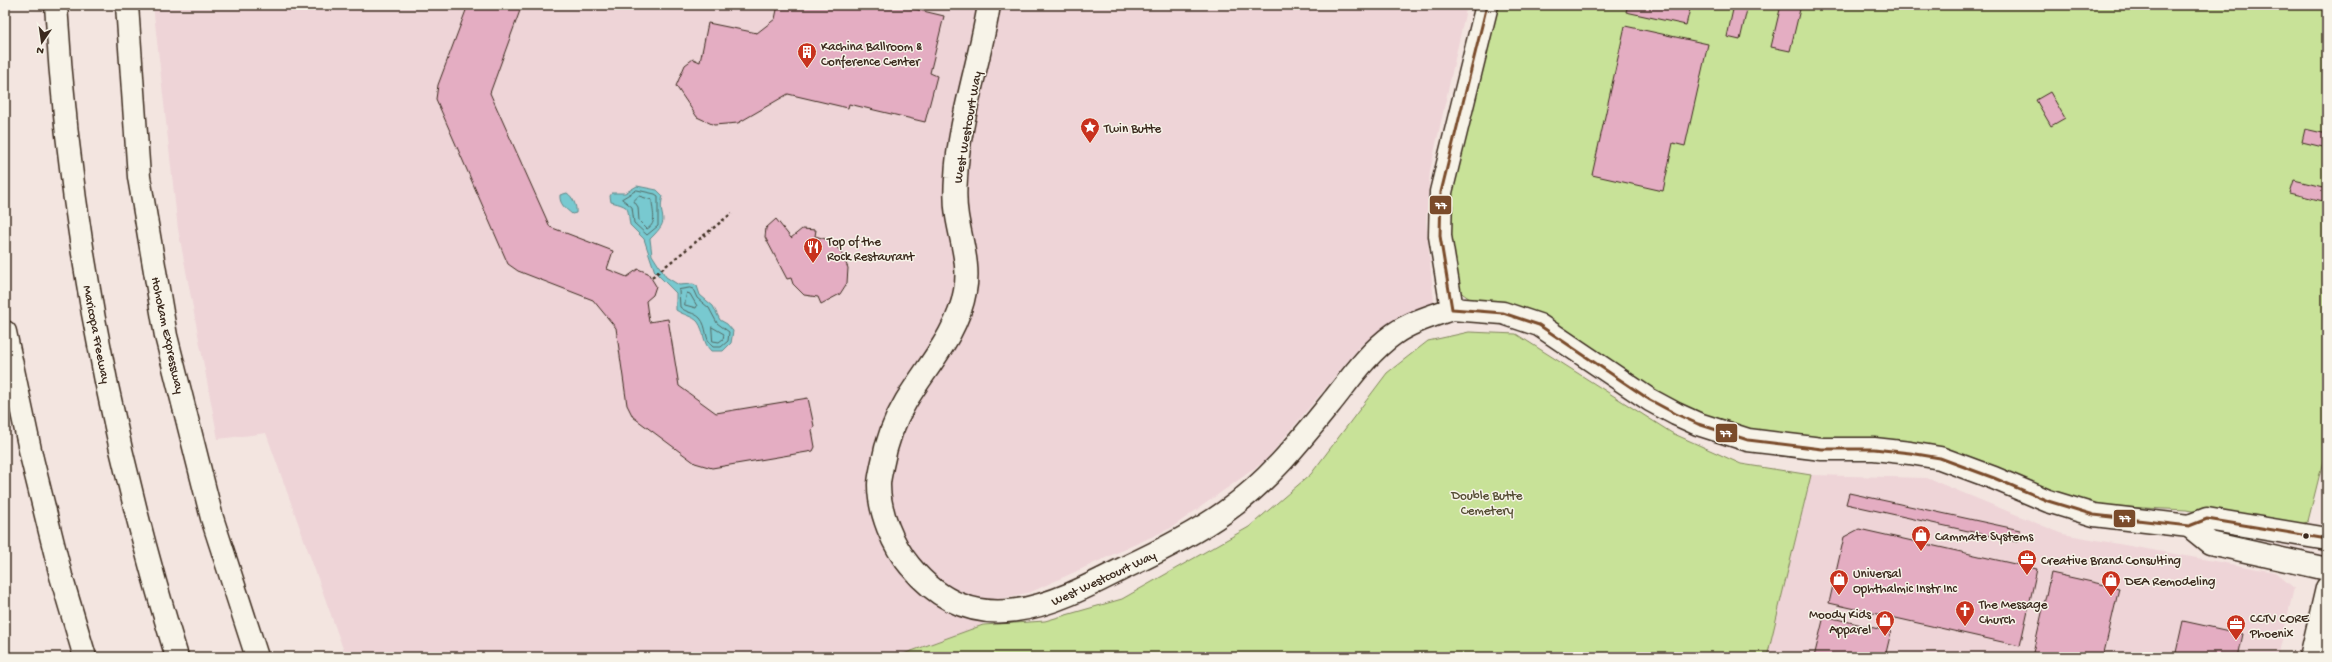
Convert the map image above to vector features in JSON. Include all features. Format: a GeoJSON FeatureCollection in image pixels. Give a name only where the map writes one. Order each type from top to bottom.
{"type":"FeatureCollection","features":[{"type":"Feature","properties":{"kind":"main road","name":"Maricopa Freeway"},"geometry":{"type":"LineString","coordinates":[[56,5],[70,154],[94,316],[134,506],[177,657]]}},
{"type":"Feature","properties":{"kind":"main road","name":"Hohokam Expressway"},"geometry":{"type":"LineString","coordinates":[[127,5],[139,177],[166,336],[212,518],[257,657]]}},
{"type":"Feature","properties":{"kind":"main road","name":"West Westcourt Way"},"geometry":{"type":"LineString","coordinates":[[989,5],[956,174],[957,216],[966,268],[966,288],[963,302],[954,327],[904,404],[894,425],[885,452],[879,485],[886,523],[892,540],[902,557],[919,578],[939,594],[958,603],[981,610],[1021,611],[1069,596],[1175,543],[1225,512],[1270,476],[1366,359],[1380,345],[1396,332],[1421,320],[1452,309],[1503,313],[1539,325],[1650,400],[1676,414],[1723,433],[1748,440],[1822,449],[1881,450],[1940,458],[2071,510],[2094,515],[2189,526],[2206,519],[2327,540]]}},
{"type":"Feature","properties":{"kind":"main road"},"geometry":{"type":"LineString","coordinates":[[1452,309],[1440,236],[1441,192],[1487,5]]}},
{"type":"Feature","properties":{"kind":"main road"},"geometry":{"type":"LineString","coordinates":[[5,332],[32,459],[61,576],[85,657]]}},
{"type":"Feature","properties":{"kind":"main road"},"geometry":{"type":"LineString","coordinates":[[2189,526],[2210,543],[2327,569]]}},
{"type":"Feature","properties":{"kind":"main road"},"geometry":{"type":"LineString","coordinates":[[2311,657],[2327,588]]}},
{"type":"Feature","properties":{"kind":"path"},"geometry":{"type":"LineString","coordinates":[[652,277],[732,213]]}},
{"type":"Feature","properties":{"kind":"shaded area"},"geometry":{"type":"Polygon","coordinates":[[[153,5],[1467,5],[1430,171],[1426,222],[1434,302],[1391,321],[1360,346],[1265,461],[1171,528],[1031,592],[996,600],[980,598],[983,625],[895,657],[346,657],[266,433],[218,439],[178,229],[153,5]]]}},
{"type":"Feature","properties":{"kind":"shaded area"},"geometry":{"type":"Polygon","coordinates":[[[1811,475],[1927,478],[2063,534],[2275,572],[2294,588],[2278,657],[1767,657],[1811,475]]]}},
{"type":"Feature","properties":{"kind":"green space"},"geometry":{"type":"Polygon","coordinates":[[[1497,5],[2327,5],[2327,445],[2308,521],[2299,526],[2283,526],[2186,510],[2105,506],[2074,501],[1825,439],[1778,435],[1723,424],[1663,396],[1546,318],[1524,308],[1470,299],[1458,289],[1450,238],[1449,204],[1497,5]]]}},
{"type":"Feature","properties":{"kind":"green space","name":"Double Butte Cemetery"},"geometry":{"type":"Polygon","coordinates":[[[1469,332],[1516,334],[1672,433],[1741,464],[1811,475],[1767,657],[895,657],[983,625],[1045,621],[1122,599],[1249,527],[1311,474],[1387,373],[1428,341],[1469,332]]]}},
{"type":"Feature","properties":{"kind":"water"},"geometry":{"type":"Polygon","coordinates":[[[637,186],[657,190],[663,196],[661,210],[663,222],[657,232],[650,239],[652,255],[666,277],[679,285],[693,284],[697,286],[700,295],[713,306],[720,320],[727,324],[733,331],[731,343],[723,351],[711,351],[706,344],[702,329],[698,322],[676,310],[676,293],[655,272],[644,239],[630,225],[627,209],[622,205],[611,202],[610,196],[612,193],[625,193],[637,186]]]}},
{"type":"Feature","properties":{"kind":"water"},"geometry":{"type":"Polygon","coordinates":[[[567,193],[574,202],[576,213],[572,214],[563,206],[560,195],[567,193]]]}},
{"type":"Feature","properties":{"kind":"building"},"geometry":{"type":"Polygon","coordinates":[[[468,5],[522,5],[490,93],[550,227],[613,251],[607,269],[627,277],[638,269],[648,273],[656,286],[653,295],[646,301],[649,322],[668,319],[679,386],[716,413],[808,398],[814,426],[812,430],[815,447],[813,451],[712,468],[695,463],[633,417],[627,405],[616,328],[593,300],[518,271],[508,264],[436,99],[438,85],[468,5]]]}},
{"type":"Feature","properties":{"kind":"building","name":"Kachina Ballroom & Conference Center"},"geometry":{"type":"Polygon","coordinates":[[[778,5],[898,5],[944,16],[930,73],[937,76],[925,122],[849,104],[848,108],[788,94],[738,123],[714,125],[697,117],[676,86],[685,65],[693,59],[700,62],[708,23],[757,33],[775,19],[778,5]]]}},
{"type":"Feature","properties":{"kind":"building"},"geometry":{"type":"Polygon","coordinates":[[[1628,5],[1691,5],[1686,25],[1626,12],[1628,5]]]}},
{"type":"Feature","properties":{"kind":"building"},"geometry":{"type":"Polygon","coordinates":[[[1734,5],[1748,5],[1740,40],[1727,37],[1734,5]]]}},
{"type":"Feature","properties":{"kind":"building"},"geometry":{"type":"Polygon","coordinates":[[[1781,5],[1801,5],[1790,51],[1771,47],[1781,5]]]}},
{"type":"Feature","properties":{"kind":"building"},"geometry":{"type":"Polygon","coordinates":[[[1625,26],[1708,44],[1685,146],[1673,143],[1663,191],[1592,175],[1625,26]]]}},
{"type":"Feature","properties":{"kind":"building"},"geometry":{"type":"Polygon","coordinates":[[[2050,92],[2065,118],[2051,126],[2036,100],[2050,92]]]}},
{"type":"Feature","properties":{"kind":"building"},"geometry":{"type":"Polygon","coordinates":[[[2305,129],[2327,134],[2327,148],[2302,142],[2305,129]]]}},
{"type":"Feature","properties":{"kind":"building"},"geometry":{"type":"Polygon","coordinates":[[[2294,180],[2327,188],[2327,202],[2290,193],[2294,180]]]}},
{"type":"Feature","properties":{"kind":"building","name":"Top of the Rock Restaurant"},"geometry":{"type":"Polygon","coordinates":[[[776,219],[791,238],[802,229],[816,230],[815,236],[836,242],[834,244],[841,252],[848,268],[847,283],[840,294],[821,304],[818,297],[804,295],[793,284],[791,278],[787,279],[765,237],[766,228],[776,219]]]}},
{"type":"Feature","properties":{"kind":"building"},"geometry":{"type":"Polygon","coordinates":[[[1849,493],[2020,530],[2018,542],[1846,504],[1849,493]]]}},
{"type":"Feature","properties":{"kind":"building"},"geometry":{"type":"Polygon","coordinates":[[[1859,529],[2037,569],[2020,646],[1829,603],[1844,537],[1859,529]]]}},
{"type":"Feature","properties":{"kind":"building"},"geometry":{"type":"Polygon","coordinates":[[[2051,573],[2119,588],[2103,657],[2032,657],[2051,573]]]}},
{"type":"Feature","properties":{"kind":"building"},"geometry":{"type":"Polygon","coordinates":[[[1824,616],[1891,632],[1885,657],[1814,657],[1824,616]]]}},
{"type":"Feature","properties":{"kind":"building"},"geometry":{"type":"Polygon","coordinates":[[[2183,621],[2243,634],[2238,657],[2175,657],[2183,621]]]}},
{"type":"Feature","properties":{"kind":"transit line","name":"77"},"geometry":{"type":"LineString","coordinates":[[1487,5],[1441,192],[1440,236],[1452,309],[1503,313],[1539,325],[1650,400],[1698,424],[1748,440],[1822,449],[1874,449],[1940,458],[1994,478],[2048,501],[2094,515],[2189,526],[2207,519],[2327,539]]}},
{"type":"Feature","properties":{"kind":"place","name":"Kachina Ballroom & Conference Center"},"geometry":{"type":"Point","coordinates":[807,69]}},
{"type":"Feature","properties":{"kind":"place","name":"Twin Butte"},"geometry":{"type":"Point","coordinates":[1090,144]}},
{"type":"Feature","properties":{"kind":"place","name":"Top of the Rock Restaurant"},"geometry":{"type":"Point","coordinates":[813,264]}},
{"type":"Feature","properties":{"kind":"place","name":"Cammate Systems"},"geometry":{"type":"Point","coordinates":[1921,552]}},
{"type":"Feature","properties":{"kind":"place","name":"Creative Brand Consulting"},"geometry":{"type":"Point","coordinates":[2027,576]}},
{"type":"Feature","properties":{"kind":"place","name":"Universal Ophthalmic Instr Inc"},"geometry":{"type":"Point","coordinates":[1839,596]}},
{"type":"Feature","properties":{"kind":"place","name":"DEA Remodeling"},"geometry":{"type":"Point","coordinates":[2111,597]}},
{"type":"Feature","properties":{"kind":"place","name":"The Message Church"},"geometry":{"type":"Point","coordinates":[1965,627]}},
{"type":"Feature","properties":{"kind":"place","name":"Moody Kids Apparel"},"geometry":{"type":"Point","coordinates":[1885,637]}},
{"type":"Feature","properties":{"kind":"place","name":"CCTV CORE Phoenix"},"geometry":{"type":"Point","coordinates":[2236,641]}}]}
